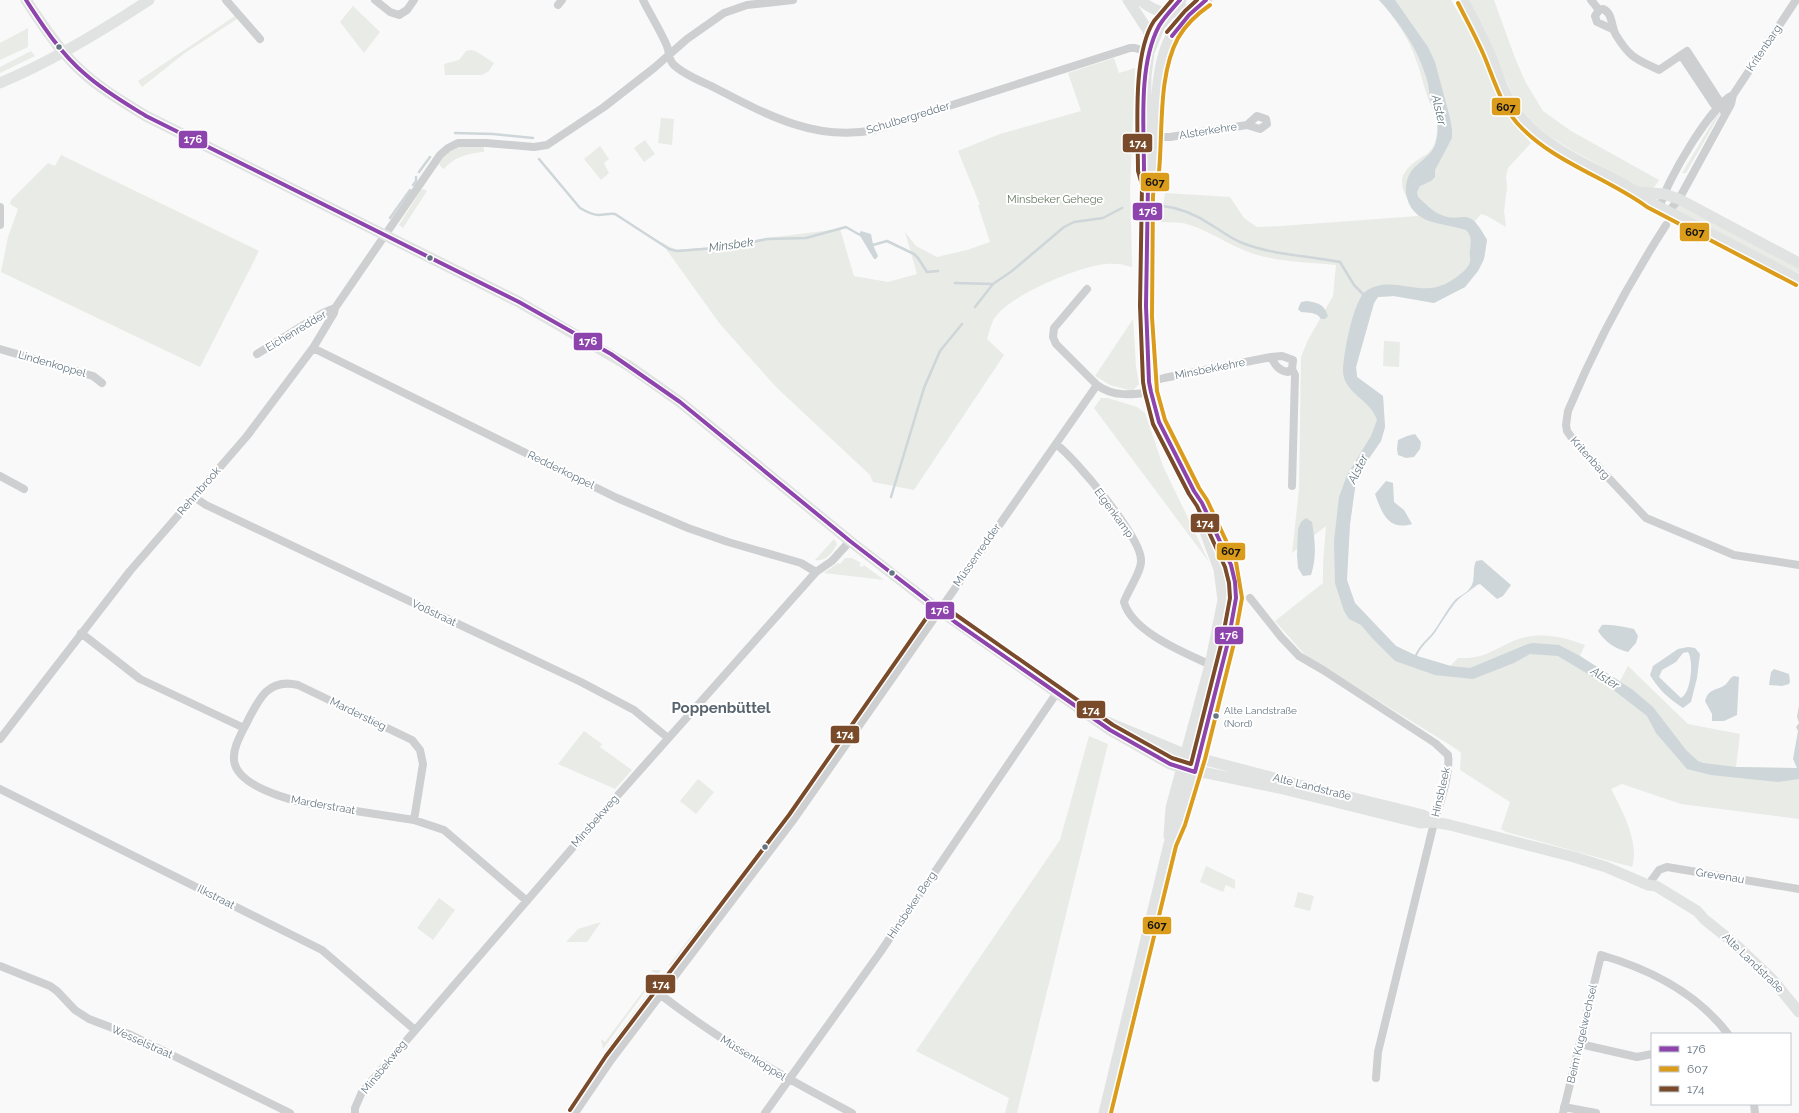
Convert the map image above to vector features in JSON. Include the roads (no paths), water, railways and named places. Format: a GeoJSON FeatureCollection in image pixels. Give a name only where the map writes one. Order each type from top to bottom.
{"type":"FeatureCollection","features":[{"type":"Feature","properties":{"kind":"main road"},"geometry":{"type":"LineString","coordinates":[[26,0],[64,52],[93,81],[116,98],[146,116],[385,237],[519,302],[630,366],[680,402],[850,541],[939,610],[1056,694],[1090,715]]}},
{"type":"Feature","properties":{"kind":"main road"},"geometry":{"type":"LineString","coordinates":[[0,83],[40,66],[149,0]]}},
{"type":"Feature","properties":{"kind":"main road"},"geometry":{"type":"LineString","coordinates":[[1128,0],[1147,29],[1150,46]]}},
{"type":"Feature","properties":{"kind":"main road"},"geometry":{"type":"LineString","coordinates":[[1140,0],[1149,7],[1174,7],[1202,4]]}},
{"type":"Feature","properties":{"kind":"main road"},"geometry":{"type":"LineString","coordinates":[[1462,0],[1488,52],[1499,80],[1522,120],[1538,134],[1563,151],[1664,209],[1799,280]]}},
{"type":"Feature","properties":{"kind":"main road"},"geometry":{"type":"LineString","coordinates":[[1150,137],[1160,71],[1166,48],[1174,32],[1202,4]]}},
{"type":"Feature","properties":{"kind":"main road"},"geometry":{"type":"LineString","coordinates":[[1105,1113],[1170,844],[1171,814],[1189,770],[1228,642],[1236,598],[1231,566],[1202,503],[1194,491],[1159,422],[1150,387],[1146,306],[1148,184],[1153,172],[1145,76],[1150,46],[1159,26],[1174,7]]}},
{"type":"Feature","properties":{"kind":"main road"},"geometry":{"type":"LineString","coordinates":[[1174,7],[1174,32]]}},
{"type":"Feature","properties":{"kind":"main road"},"geometry":{"type":"LineString","coordinates":[[1635,191],[1664,194],[1679,199],[1799,263]]}},
{"type":"Feature","properties":{"kind":"main road"},"geometry":{"type":"LineString","coordinates":[[1193,756],[1224,600],[1220,569],[1203,523],[1194,491]]}},
{"type":"Feature","properties":{"kind":"main road","name":"Alte Landstraße"},"geometry":{"type":"LineString","coordinates":[[1090,715],[1193,756],[1318,790],[1423,815],[1434,822]]}},
{"type":"Feature","properties":{"kind":"main road","name":"Alte Landstraße"},"geometry":{"type":"LineString","coordinates":[[1090,715],[1123,738],[1170,764],[1189,770],[1278,788],[1420,823],[1434,822],[1574,857],[1612,870],[1648,885],[1652,892],[1693,915],[1704,919],[1750,957],[1772,979],[1799,1012]]}},
{"type":"Feature","properties":{"kind":"street"},"geometry":{"type":"LineString","coordinates":[[226,0],[260,39]]}},
{"type":"Feature","properties":{"kind":"street"},"geometry":{"type":"LineString","coordinates":[[375,0],[390,12],[399,15],[407,10],[414,0]]}},
{"type":"Feature","properties":{"kind":"street","name":"Schulbergredder"},"geometry":{"type":"LineString","coordinates":[[643,0],[672,63],[692,76],[766,114],[806,127],[841,133],[854,134],[874,130],[1041,75],[1130,48],[1150,46]]}},
{"type":"Feature","properties":{"kind":"street","name":"Rehmbrook"},"geometry":{"type":"LineString","coordinates":[[0,739],[130,571],[247,436],[313,348],[334,313],[334,308],[385,237],[440,155],[448,148],[458,143],[470,142],[534,147],[547,145],[604,107],[654,68],[687,38],[732,9],[759,3],[794,0]]}},
{"type":"Feature","properties":{"kind":"street"},"geometry":{"type":"LineString","coordinates":[[1591,0],[1599,10]]}},
{"type":"Feature","properties":{"kind":"street","name":"Kritenbarg"},"geometry":{"type":"LineString","coordinates":[[1664,209],[1664,194],[1692,143],[1719,107],[1733,95],[1796,0]]}},
{"type":"Feature","properties":{"kind":"street"},"geometry":{"type":"LineString","coordinates":[[1599,10],[1603,9],[1608,11],[1612,21],[1612,29]]}},
{"type":"Feature","properties":{"kind":"street"},"geometry":{"type":"LineString","coordinates":[[1599,10],[1595,16],[1597,22],[1612,29],[1631,55],[1659,70],[1684,53],[1725,114]]}},
{"type":"Feature","properties":{"kind":"street","name":"Kritenbarg"},"geometry":{"type":"LineString","coordinates":[[1664,209],[1679,199],[1725,114],[1733,95]]}},
{"type":"Feature","properties":{"kind":"street","name":"Alsterkehre"},"geometry":{"type":"LineString","coordinates":[[1150,137],[1170,137],[1247,125]]}},
{"type":"Feature","properties":{"kind":"street"},"geometry":{"type":"LineString","coordinates":[[0,207],[0,225]]}},
{"type":"Feature","properties":{"kind":"street","name":"Kritenbarg"},"geometry":{"type":"LineString","coordinates":[[1666,225],[1618,305],[1588,364],[1568,411],[1566,418],[1567,431],[1592,462],[1646,518],[1734,555],[1799,565]]}},
{"type":"Feature","properties":{"kind":"street"},"geometry":{"type":"LineString","coordinates":[[1087,289],[1054,328],[1053,337],[1056,344],[1104,390],[1117,394],[1135,394],[1150,387]]}},
{"type":"Feature","properties":{"kind":"street","name":"Eichenredder"},"geometry":{"type":"LineString","coordinates":[[257,354],[323,313],[334,308]]}},
{"type":"Feature","properties":{"kind":"street","name":"Redderkoppel"},"geometry":{"type":"LineString","coordinates":[[313,348],[617,498],[675,523],[728,542],[801,562],[816,572]]}},
{"type":"Feature","properties":{"kind":"street","name":"Lindenkoppel"},"geometry":{"type":"LineString","coordinates":[[0,349],[93,376],[102,383]]}},
{"type":"Feature","properties":{"kind":"street","name":"Minsbekkehre"},"geometry":{"type":"LineString","coordinates":[[1150,387],[1164,378],[1271,357],[1282,356],[1293,360],[1292,369],[1295,375],[1292,486]]}},
{"type":"Feature","properties":{"kind":"street"},"geometry":{"type":"LineString","coordinates":[[1271,357],[1274,364],[1284,371],[1288,372],[1292,369]]}},
{"type":"Feature","properties":{"kind":"street","name":"Müssenredder"},"geometry":{"type":"LineString","coordinates":[[575,1113],[611,1060],[794,819],[1097,384]]}},
{"type":"Feature","properties":{"kind":"street","name":"Elgenkamp"},"geometry":{"type":"LineString","coordinates":[[1056,444],[1069,455],[1098,490],[1129,533],[1141,556],[1141,564],[1124,602],[1129,616],[1171,646],[1211,665]]}},
{"type":"Feature","properties":{"kind":"street"},"geometry":{"type":"LineString","coordinates":[[0,476],[24,489]]}},
{"type":"Feature","properties":{"kind":"street","name":"Voßstraat"},"geometry":{"type":"LineString","coordinates":[[194,497],[206,506],[581,682],[634,710],[668,738]]}},
{"type":"Feature","properties":{"kind":"street","name":"Minsbekweg"},"geometry":{"type":"LineString","coordinates":[[355,1113],[355,1108],[362,1092],[415,1030],[668,738],[816,572],[832,561],[850,541]]}},
{"type":"Feature","properties":{"kind":"street","name":"Hinsbleek"},"geometry":{"type":"LineString","coordinates":[[1250,598],[1281,637],[1299,656],[1323,670],[1446,752],[1448,758],[1448,768],[1378,1052],[1376,1078]]}},
{"type":"Feature","properties":{"kind":"street"},"geometry":{"type":"LineString","coordinates":[[81,633],[140,679],[244,728]]}},
{"type":"Feature","properties":{"kind":"street","name":"Marderstieg"},"geometry":{"type":"LineString","coordinates":[[244,728],[263,694],[274,686],[287,683],[298,685],[412,740],[420,750],[423,764],[414,820]]}},
{"type":"Feature","properties":{"kind":"street","name":"Hinsbeker Berg"},"geometry":{"type":"LineString","coordinates":[[765,1113],[878,954],[1056,694]]}},
{"type":"Feature","properties":{"kind":"street","name":"Marderstraat"},"geometry":{"type":"LineString","coordinates":[[244,728],[235,747],[234,761],[240,775],[255,786],[304,804],[414,820],[444,830],[527,901]]}},
{"type":"Feature","properties":{"kind":"street","name":"Ilkstraat"},"geometry":{"type":"LineString","coordinates":[[0,789],[322,950],[415,1030]]}},
{"type":"Feature","properties":{"kind":"street","name":"Grevenau"},"geometry":{"type":"LineString","coordinates":[[1648,885],[1659,870],[1668,867],[1799,889]]}},
{"type":"Feature","properties":{"kind":"street","name":"Beim Kugelwechsel"},"geometry":{"type":"LineString","coordinates":[[1564,1110],[1601,955],[1630,963],[1637,969],[1666,981],[1697,1002],[1727,1033]]}},
{"type":"Feature","properties":{"kind":"street","name":"Wesselstraat"},"geometry":{"type":"LineString","coordinates":[[0,966],[50,986],[57,991],[75,1010],[89,1019],[131,1035],[290,1113]]}},
{"type":"Feature","properties":{"kind":"street","name":"Müssenkoppel"},"geometry":{"type":"LineString","coordinates":[[661,995],[727,1042],[788,1080],[852,1113]]}},
{"type":"Feature","properties":{"kind":"street"},"geometry":{"type":"LineString","coordinates":[[1580,1044],[1637,1057],[1651,1054]]}},
{"type":"Feature","properties":{"kind":"street"},"geometry":{"type":"LineString","coordinates":[[1564,1110],[1596,1113]]}},
{"type":"Feature","properties":{"kind":"water","name":"Alster"},"geometry":{"type":"Polygon","coordinates":[[[1379,0],[1395,0],[1428,47],[1435,62],[1450,118],[1452,138],[1435,170],[1435,177],[1431,181],[1420,186],[1417,192],[1418,197],[1437,213],[1446,217],[1464,217],[1474,221],[1487,240],[1484,259],[1478,271],[1465,287],[1434,303],[1394,296],[1378,297],[1374,303],[1356,367],[1357,377],[1383,396],[1385,427],[1381,441],[1359,473],[1356,481],[1350,524],[1347,580],[1355,603],[1396,646],[1415,655],[1421,645],[1434,631],[1452,604],[1470,588],[1473,582],[1476,561],[1482,560],[1511,585],[1503,596],[1497,599],[1480,584],[1477,585],[1455,603],[1417,656],[1451,666],[1470,668],[1528,644],[1559,645],[1580,656],[1633,690],[1653,707],[1686,750],[1698,761],[1703,763],[1736,767],[1797,768],[1793,759],[1798,731],[1796,727],[1799,723],[1799,779],[1778,782],[1711,775],[1687,769],[1656,733],[1647,716],[1611,688],[1558,656],[1530,654],[1514,663],[1473,679],[1435,675],[1395,661],[1361,625],[1349,619],[1344,611],[1335,583],[1334,541],[1339,497],[1347,475],[1371,436],[1377,420],[1369,407],[1348,386],[1343,372],[1347,342],[1353,316],[1361,296],[1366,291],[1374,287],[1390,284],[1423,288],[1435,287],[1452,280],[1462,273],[1470,262],[1471,239],[1466,230],[1429,221],[1414,212],[1409,204],[1406,193],[1407,179],[1412,170],[1432,151],[1436,142],[1438,127],[1430,98],[1428,82],[1419,58],[1408,37],[1379,0]]]}},
{"type":"Feature","properties":{"kind":"water"},"geometry":{"type":"Polygon","coordinates":[[[861,231],[871,234],[873,245],[878,256],[876,259],[874,259],[859,234],[861,231]]]}},
{"type":"Feature","properties":{"kind":"water"},"geometry":{"type":"Polygon","coordinates":[[[1307,301],[1320,305],[1325,309],[1328,316],[1325,319],[1321,319],[1315,314],[1301,312],[1298,309],[1301,302],[1307,301]]]}},
{"type":"Feature","properties":{"kind":"water"},"geometry":{"type":"Polygon","coordinates":[[[1415,434],[1421,442],[1420,449],[1414,457],[1406,458],[1398,455],[1398,440],[1415,434]]]}},
{"type":"Feature","properties":{"kind":"water"},"geometry":{"type":"Polygon","coordinates":[[[1386,481],[1393,483],[1394,502],[1404,510],[1412,524],[1404,526],[1397,525],[1392,523],[1383,514],[1375,494],[1386,481]]]}},
{"type":"Feature","properties":{"kind":"water"},"geometry":{"type":"Polygon","coordinates":[[[1306,518],[1312,522],[1315,555],[1311,575],[1303,576],[1298,568],[1298,529],[1301,522],[1306,518]]]}},
{"type":"Feature","properties":{"kind":"water"},"geometry":{"type":"Polygon","coordinates":[[[1602,625],[1614,625],[1634,629],[1638,636],[1636,643],[1628,652],[1614,647],[1604,639],[1598,631],[1602,625]]]}},
{"type":"Feature","properties":{"kind":"water"},"geometry":{"type":"Polygon","coordinates":[[[1688,647],[1695,648],[1700,654],[1697,678],[1691,702],[1683,708],[1664,693],[1650,675],[1653,666],[1678,649],[1688,647]],[[1688,652],[1683,653],[1676,662],[1662,670],[1659,677],[1681,698],[1687,690],[1689,684],[1691,669],[1690,656],[1688,652]]]}},
{"type":"Feature","properties":{"kind":"water"},"geometry":{"type":"Polygon","coordinates":[[[1774,669],[1789,674],[1789,684],[1782,686],[1769,685],[1771,672],[1774,669]]]}},
{"type":"Feature","properties":{"kind":"water"},"geometry":{"type":"Polygon","coordinates":[[[1734,676],[1739,677],[1737,715],[1724,721],[1712,721],[1712,714],[1705,701],[1711,692],[1725,685],[1734,676]]]}},
{"type":"Feature","properties":{"kind":"water"},"geometry":{"type":"Polygon","coordinates":[[[1799,705],[1799,723],[1797,717],[1799,705]]]}},
{"type":"Feature","properties":{"kind":"waterway"},"geometry":{"type":"LineString","coordinates":[[455,133],[493,134],[533,138]]}},
{"type":"Feature","properties":{"kind":"waterway"},"geometry":{"type":"LineString","coordinates":[[419,172],[430,157]]}},
{"type":"Feature","properties":{"kind":"waterway","name":"Minsbek"},"geometry":{"type":"LineString","coordinates":[[539,159],[580,208],[597,215],[615,214],[669,249],[677,251],[728,247],[767,239],[806,238],[846,227],[860,235]]}},
{"type":"Feature","properties":{"kind":"waterway"},"geometry":{"type":"LineString","coordinates":[[413,185],[416,181],[416,177]]}},
{"type":"Feature","properties":{"kind":"waterway"},"geometry":{"type":"LineString","coordinates":[[390,218],[410,190]]}},
{"type":"Feature","properties":{"kind":"waterway"},"geometry":{"type":"LineString","coordinates":[[1163,206],[1177,208],[1189,213],[1228,236],[1256,248],[1340,262],[1354,285],[1365,296]]}},
{"type":"Feature","properties":{"kind":"waterway","name":"Minsbek"},"geometry":{"type":"LineString","coordinates":[[955,283],[993,284],[1012,271],[1064,227],[1074,222],[1103,218],[1122,208]]}},
{"type":"Feature","properties":{"kind":"waterway","name":"Minsbek"},"geometry":{"type":"LineString","coordinates":[[871,243],[873,245],[887,241],[914,254],[927,272],[938,271]]}},
{"type":"Feature","properties":{"kind":"waterway"},"geometry":{"type":"LineString","coordinates":[[975,307],[993,284]]}},
{"type":"Feature","properties":{"kind":"waterway"},"geometry":{"type":"LineString","coordinates":[[891,497],[924,388],[940,351],[962,324]]}},
{"type":"Feature","properties":{"kind":"place","name":"Alte Landstraße (Nord)"},"geometry":{"type":"Point","coordinates":[1216,716]}},
{"type":"Feature","properties":{"kind":"district","name":"Poppenbüttel"},"geometry":{"type":"Point","coordinates":[721,708]}},
{"type":"Feature","properties":{"kind":"park label","name":"Minsbeker Gehege"},"geometry":{"type":"Point","coordinates":[1055,199]}}]}
